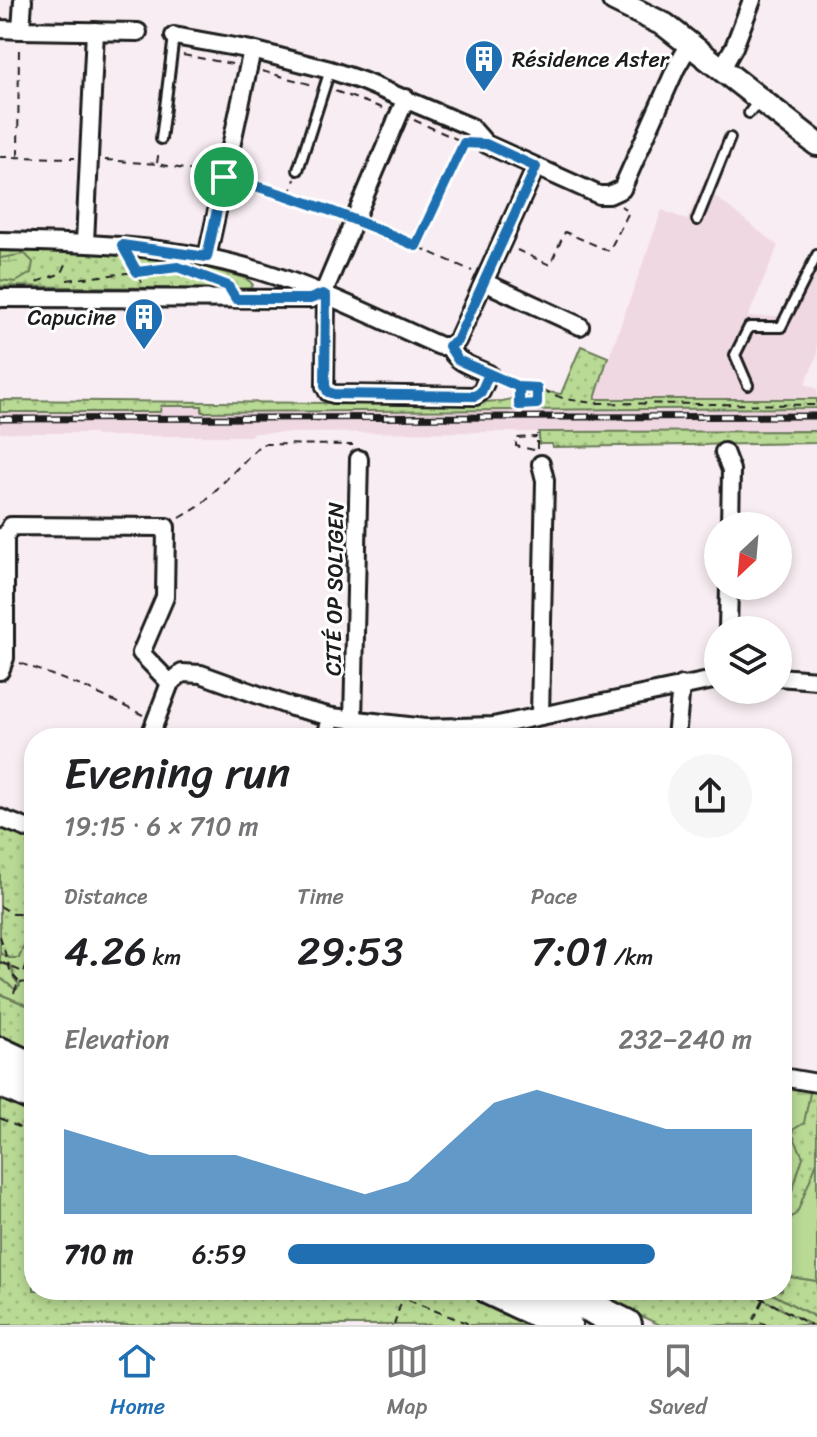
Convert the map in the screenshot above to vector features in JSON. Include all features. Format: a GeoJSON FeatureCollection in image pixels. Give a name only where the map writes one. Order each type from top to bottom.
{"type":"FeatureCollection","features":[{"type":"Feature","properties":{"kind":"highway"},"geometry":{"type":"LineString","coordinates":[[0,1053],[24,1064]]}},
{"type":"Feature","properties":{"kind":"highway"},"geometry":{"type":"LineString","coordinates":[[0,1081],[24,1092]]}},
{"type":"Feature","properties":{"kind":"highway"},"geometry":{"type":"LineString","coordinates":[[512,1300],[566,1325]]}},
{"type":"Feature","properties":{"kind":"highway"},"geometry":{"type":"LineString","coordinates":[[576,1300],[626,1325]]}},
{"type":"Feature","properties":{"kind":"main road"},"geometry":{"type":"LineString","coordinates":[[614,0],[665,25],[694,45],[722,68],[754,106],[817,144]]}},
{"type":"Feature","properties":{"kind":"street"},"geometry":{"type":"LineString","coordinates":[[20,30],[23,0]]}},
{"type":"Feature","properties":{"kind":"street"},"geometry":{"type":"LineString","coordinates":[[722,68],[734,47],[752,0]]}},
{"type":"Feature","properties":{"kind":"street"},"geometry":{"type":"LineString","coordinates":[[0,29],[138,32]]}},
{"type":"Feature","properties":{"kind":"street"},"geometry":{"type":"LineString","coordinates":[[77,242],[89,159],[95,31]]}},
{"type":"Feature","properties":{"kind":"street"},"geometry":{"type":"LineString","coordinates":[[174,36],[252,50],[330,70],[406,98],[471,127],[486,144],[599,195],[622,189],[676,68],[694,45]]}},
{"type":"Feature","properties":{"kind":"street"},"geometry":{"type":"LineString","coordinates":[[207,257],[252,50]]}},
{"type":"Feature","properties":{"kind":"street"},"geometry":{"type":"LineString","coordinates":[[406,98],[325,295],[325,386],[328,392],[334,394],[475,396],[481,392],[489,374],[458,360],[449,346]]}},
{"type":"Feature","properties":{"kind":"street"},"geometry":{"type":"LineString","coordinates":[[0,241],[122,245],[207,257],[261,271],[325,295],[440,346],[449,346],[457,341],[536,167]]}},
{"type":"Feature","properties":{"kind":"street"},"geometry":{"type":"LineString","coordinates":[[258,299],[263,286],[261,271]]}},
{"type":"Feature","properties":{"kind":"street"},"geometry":{"type":"LineString","coordinates":[[485,280],[580,326]]}},
{"type":"Feature","properties":{"kind":"street"},"geometry":{"type":"LineString","coordinates":[[0,298],[310,299],[325,295]]}},
{"type":"Feature","properties":{"kind":"street","name":"CITÉ OP SOLTGEN"},"geometry":{"type":"LineString","coordinates":[[353,721],[359,452]]}},
{"type":"Feature","properties":{"kind":"street"},"geometry":{"type":"LineString","coordinates":[[724,452],[731,470],[730,512]]}},
{"type":"Feature","properties":{"kind":"street"},"geometry":{"type":"LineString","coordinates":[[540,716],[545,480],[541,464]]}},
{"type":"Feature","properties":{"kind":"street"},"geometry":{"type":"LineString","coordinates":[[2,664],[3,537],[11,526],[166,527],[165,597],[141,653],[170,683]]}},
{"type":"Feature","properties":{"kind":"street"},"geometry":{"type":"LineString","coordinates":[[153,728],[170,683],[182,673],[201,674],[292,707],[332,717],[425,728]]}},
{"type":"Feature","properties":{"kind":"street"},"geometry":{"type":"LineString","coordinates":[[792,678],[817,680]]}},
{"type":"Feature","properties":{"kind":"street"},"geometry":{"type":"LineString","coordinates":[[504,728],[540,716],[704,681]]}},
{"type":"Feature","properties":{"kind":"street"},"geometry":{"type":"LineString","coordinates":[[677,728],[681,685]]}},
{"type":"Feature","properties":{"kind":"street"},"geometry":{"type":"LineString","coordinates":[[328,728],[332,717]]}},
{"type":"Feature","properties":{"kind":"street"},"geometry":{"type":"LineString","coordinates":[[0,818],[24,827]]}},
{"type":"Feature","properties":{"kind":"street"},"geometry":{"type":"LineString","coordinates":[[792,1079],[817,1083]]}},
{"type":"Feature","properties":{"kind":"lane"},"geometry":{"type":"LineString","coordinates":[[161,139],[174,36]]}},
{"type":"Feature","properties":{"kind":"lane"},"geometry":{"type":"LineString","coordinates":[[298,170],[330,70]]}},
{"type":"Feature","properties":{"kind":"lane"},"geometry":{"type":"LineString","coordinates":[[697,220],[730,138]]}},
{"type":"Feature","properties":{"kind":"lane"},"geometry":{"type":"LineString","coordinates":[[748,385],[735,355],[746,331],[749,327],[781,327],[817,255]]}},
{"type":"Feature","properties":{"kind":"path"},"geometry":{"type":"LineString","coordinates":[[18,157],[20,30]]}},
{"type":"Feature","properties":{"kind":"path"},"geometry":{"type":"LineString","coordinates":[[157,164],[161,139]]}},
{"type":"Feature","properties":{"kind":"path"},"geometry":{"type":"LineString","coordinates":[[416,246],[464,143],[486,144]]}},
{"type":"Feature","properties":{"kind":"path"},"geometry":{"type":"LineString","coordinates":[[0,157],[157,164],[224,177],[290,195],[355,218],[485,280]]}},
{"type":"Feature","properties":{"kind":"path"},"geometry":{"type":"LineString","coordinates":[[290,195],[298,170]]}},
{"type":"Feature","properties":{"kind":"path"},"geometry":{"type":"LineString","coordinates":[[502,242],[550,265],[565,232],[609,251],[629,212],[606,195]]}},
{"type":"Feature","properties":{"kind":"path"},"geometry":{"type":"LineString","coordinates":[[30,284],[62,273],[77,242]]}},
{"type":"Feature","properties":{"kind":"path"},"geometry":{"type":"LineString","coordinates":[[122,245],[149,298]]}},
{"type":"Feature","properties":{"kind":"path"},"geometry":{"type":"LineString","coordinates":[[67,280],[178,267],[228,286],[236,299]]}},
{"type":"Feature","properties":{"kind":"path"},"geometry":{"type":"LineString","coordinates":[[489,374],[519,387],[537,388],[565,399],[593,403],[817,405]]}},
{"type":"Feature","properties":{"kind":"path"},"geometry":{"type":"LineString","coordinates":[[519,387],[519,405],[537,404]]}},
{"type":"Feature","properties":{"kind":"path"},"geometry":{"type":"LineString","coordinates":[[537,388],[537,416]]}},
{"type":"Feature","properties":{"kind":"path"},"geometry":{"type":"LineString","coordinates":[[537,436],[537,450],[516,446],[516,438],[537,436]]}},
{"type":"Feature","properties":{"kind":"path"},"geometry":{"type":"LineString","coordinates":[[166,527],[200,506],[261,444],[359,452]]}},
{"type":"Feature","properties":{"kind":"path"},"geometry":{"type":"LineString","coordinates":[[2,664],[86,688],[155,721]]}},
{"type":"Feature","properties":{"kind":"path"},"geometry":{"type":"LineString","coordinates":[[0,906],[13,914],[24,914]]}},
{"type":"Feature","properties":{"kind":"path"},"geometry":{"type":"LineString","coordinates":[[0,936],[14,978],[24,984]]}},
{"type":"Feature","properties":{"kind":"path"},"geometry":{"type":"LineString","coordinates":[[0,962],[24,973]]}},
{"type":"Feature","properties":{"kind":"path"},"geometry":{"type":"LineString","coordinates":[[14,993],[19,982]]}},
{"type":"Feature","properties":{"kind":"path"},"geometry":{"type":"LineString","coordinates":[[0,1118],[24,1130]]}},
{"type":"Feature","properties":{"kind":"path"},"geometry":{"type":"LineString","coordinates":[[394,1325],[401,1300]]}},
{"type":"Feature","properties":{"kind":"path"},"geometry":{"type":"LineString","coordinates":[[407,1300],[472,1325]]}},
{"type":"Feature","properties":{"kind":"path"},"geometry":{"type":"LineString","coordinates":[[764,1300],[754,1319],[766,1325]]}},
{"type":"Feature","properties":{"kind":"path"},"geometry":{"type":"LineString","coordinates":[[766,1300],[811,1325]]}},
{"type":"Feature","properties":{"kind":"shaded area"},"geometry":{"type":"Polygon","coordinates":[[[702,186],[778,246],[748,317],[782,316],[817,264],[817,356],[805,384],[817,389],[817,399],[594,399],[662,210],[687,220],[702,186]]]}},
{"type":"Feature","properties":{"kind":"shaded area"},"geometry":{"type":"Polygon","coordinates":[[[160,406],[202,406],[203,412],[817,408],[817,431],[252,433],[251,436],[0,433],[0,412],[160,412],[160,406]]]}},
{"type":"Feature","properties":{"kind":"green space"},"geometry":{"type":"Polygon","coordinates":[[[0,251],[142,257],[238,276],[253,285],[247,293],[238,294],[237,289],[0,286],[0,251]]]}},
{"type":"Feature","properties":{"kind":"green space"},"geometry":{"type":"Polygon","coordinates":[[[25,254],[33,262],[31,273],[16,282],[0,280],[0,258],[25,254]]]}},
{"type":"Feature","properties":{"kind":"green space"},"geometry":{"type":"Polygon","coordinates":[[[581,346],[608,357],[595,399],[817,399],[817,408],[202,412],[202,406],[161,406],[160,412],[0,412],[0,400],[441,404],[502,401],[547,392],[561,394],[581,346]]]}},
{"type":"Feature","properties":{"kind":"green space"},"geometry":{"type":"Polygon","coordinates":[[[817,431],[817,443],[553,447],[552,444],[539,444],[539,432],[817,431]]]}},
{"type":"Feature","properties":{"kind":"green space"},"geometry":{"type":"Polygon","coordinates":[[[0,809],[24,818],[24,946],[19,958],[9,958],[0,953],[0,809]]]}},
{"type":"Feature","properties":{"kind":"green space"},"geometry":{"type":"Polygon","coordinates":[[[24,946],[24,1004],[0,994],[0,978],[16,990],[20,986],[14,978],[12,967],[0,962],[0,953],[9,958],[19,958],[24,946]]]}},
{"type":"Feature","properties":{"kind":"green space"},"geometry":{"type":"Polygon","coordinates":[[[0,962],[12,967],[20,986],[16,990],[0,978],[0,962]]]}},
{"type":"Feature","properties":{"kind":"green space"},"geometry":{"type":"Polygon","coordinates":[[[0,994],[24,1004],[24,1049],[0,1038],[0,994]]]}},
{"type":"Feature","properties":{"kind":"green space"},"geometry":{"type":"Polygon","coordinates":[[[817,1083],[817,1162],[797,1214],[792,1216],[792,1133],[800,1103],[817,1083]]]}},
{"type":"Feature","properties":{"kind":"green space"},"geometry":{"type":"Polygon","coordinates":[[[792,1087],[807,1089],[810,1093],[804,1123],[792,1130],[792,1087]]]}},
{"type":"Feature","properties":{"kind":"green space"},"geometry":{"type":"Polygon","coordinates":[[[0,1096],[24,1107],[24,1300],[483,1300],[537,1325],[0,1325],[0,1096]]]}},
{"type":"Feature","properties":{"kind":"green space"},"geometry":{"type":"Polygon","coordinates":[[[792,1133],[803,1157],[792,1191],[792,1133]]]}},
{"type":"Feature","properties":{"kind":"green space"},"geometry":{"type":"Polygon","coordinates":[[[817,1162],[817,1281],[792,1277],[792,1217],[797,1213],[817,1162]]]}},
{"type":"Feature","properties":{"kind":"green space"},"geometry":{"type":"Polygon","coordinates":[[[792,1277],[817,1281],[817,1318],[784,1300],[792,1300],[792,1277]]]}},
{"type":"Feature","properties":{"kind":"green space"},"geometry":{"type":"Polygon","coordinates":[[[607,1300],[765,1300],[811,1325],[660,1325],[607,1300]]]}},
{"type":"Feature","properties":{"kind":"green space"},"geometry":{"type":"Polygon","coordinates":[[[765,1300],[784,1300],[817,1318],[817,1325],[811,1325],[765,1300]]]}},
{"type":"Feature","properties":{"kind":"railway"},"geometry":{"type":"LineString","coordinates":[[0,419],[817,416]]}},
{"type":"Feature","properties":{"kind":"place","name":"Résidence Aster"},"geometry":{"type":"Point","coordinates":[484,93]}},
{"type":"Feature","properties":{"kind":"place","name":"Capucine"},"geometry":{"type":"Point","coordinates":[144,351]}},
{"type":"Feature","properties":{"kind":"route"},"geometry":{"type":"LineString","coordinates":[[224,177],[207,257],[122,245],[137,272],[178,267],[228,286],[236,299],[310,299],[323,294],[326,296],[325,386],[328,392],[334,394],[475,396],[481,392],[489,374],[519,387],[537,388],[537,404],[519,405],[519,387],[458,360],[449,346],[457,341],[536,167],[486,144],[464,143],[416,246],[355,218],[290,195],[224,177]]}}]}
